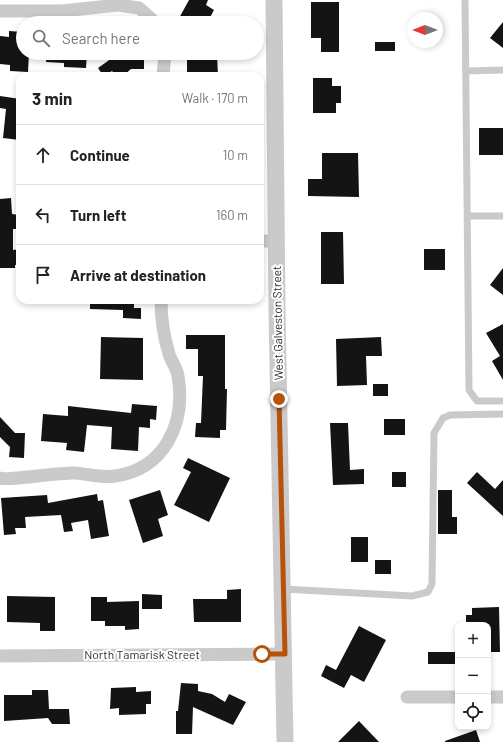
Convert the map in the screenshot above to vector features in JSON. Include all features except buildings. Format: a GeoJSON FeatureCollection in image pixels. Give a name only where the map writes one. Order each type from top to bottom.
{"type":"FeatureCollection","features":[{"type":"Feature","properties":{"kind":"street","name":"West Galveston Street"},"geometry":{"type":"LineString","coordinates":[[274,0],[285,654],[285,742]]}},
{"type":"Feature","properties":{"kind":"street"},"geometry":{"type":"LineString","coordinates":[[0,11],[62,11],[118,3],[139,8],[148,16]]}},
{"type":"Feature","properties":{"kind":"street"},"geometry":{"type":"LineString","coordinates":[[164,72],[165,60]]}},
{"type":"Feature","properties":{"kind":"street"},"geometry":{"type":"LineString","coordinates":[[264,241],[277,241]]}},
{"type":"Feature","properties":{"kind":"street"},"geometry":{"type":"LineString","coordinates":[[0,478],[69,472],[99,477],[115,476],[135,470],[153,460],[170,440],[177,426],[181,400],[178,375],[162,329],[161,304]]}},
{"type":"Feature","properties":{"kind":"street","name":"North Tamarisk Street"},"geometry":{"type":"LineString","coordinates":[[0,656],[285,654]]}},
{"type":"Feature","properties":{"kind":"street"},"geometry":{"type":"LineString","coordinates":[[407,697],[455,697]]}},
{"type":"Feature","properties":{"kind":"street"},"geometry":{"type":"LineString","coordinates":[[491,697],[503,697]]}},
{"type":"Feature","properties":{"kind":"lane"},"geometry":{"type":"LineString","coordinates":[[465,0],[469,390],[477,401],[503,401]]}},
{"type":"Feature","properties":{"kind":"lane"},"geometry":{"type":"LineString","coordinates":[[466,71],[503,70]]}},
{"type":"Feature","properties":{"kind":"lane"},"geometry":{"type":"LineString","coordinates":[[468,216],[503,216]]}},
{"type":"Feature","properties":{"kind":"lane"},"geometry":{"type":"LineString","coordinates":[[283,589],[412,596],[428,592],[432,584],[434,433],[443,418],[450,415],[503,414]]}},
{"type":"Feature","properties":{"kind":"route"},"geometry":{"type":"LineString","coordinates":[[262,654],[285,654],[279,399]]}}]}
